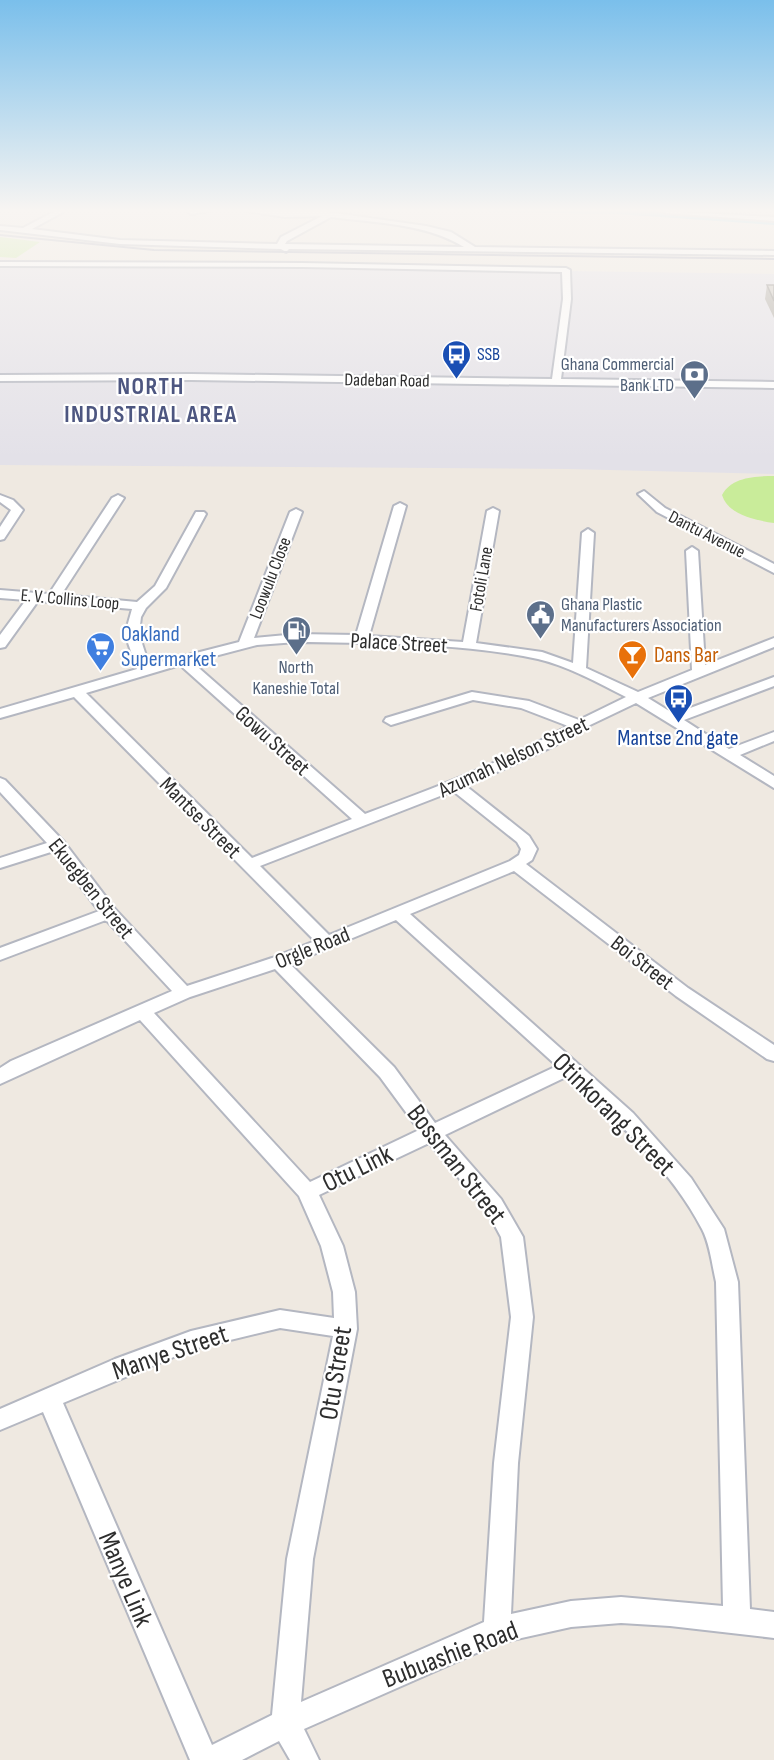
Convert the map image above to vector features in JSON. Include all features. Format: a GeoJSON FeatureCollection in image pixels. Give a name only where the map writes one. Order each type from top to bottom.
{"type":"FeatureCollection","features":[{"type":"Feature","properties":{"kind":"street"},"geometry":{"type":"LineString","coordinates":[[556,383],[567,293]]}},
{"type":"Feature","properties":{"kind":"street","name":"Dadeban Road"},"geometry":{"type":"LineString","coordinates":[[0,378],[191,377],[774,385]]}},
{"type":"Feature","properties":{"kind":"street","name":"Dantu Avenue"},"geometry":{"type":"LineString","coordinates":[[644,494],[661,510],[774,569]]}},
{"type":"Feature","properties":{"kind":"street"},"geometry":{"type":"LineString","coordinates":[[0,498],[9,502],[17,510],[0,536]]}},
{"type":"Feature","properties":{"kind":"street"},"geometry":{"type":"LineString","coordinates":[[54,597],[118,498]]}},
{"type":"Feature","properties":{"kind":"street"},"geometry":{"type":"LineString","coordinates":[[361,639],[399,506]]}},
{"type":"Feature","properties":{"kind":"street","name":"Fotoli Lane"},"geometry":{"type":"LineString","coordinates":[[470,646],[493,511]]}},
{"type":"Feature","properties":{"kind":"street","name":"Loowulu Close"},"geometry":{"type":"LineString","coordinates":[[245,643],[296,512]]}},
{"type":"Feature","properties":{"kind":"street"},"geometry":{"type":"LineString","coordinates":[[144,671],[132,634],[140,606],[160,588],[200,514]]}},
{"type":"Feature","properties":{"kind":"street"},"geometry":{"type":"LineString","coordinates":[[579,670],[588,533]]}},
{"type":"Feature","properties":{"kind":"street"},"geometry":{"type":"LineString","coordinates":[[692,551],[699,671]]}},
{"type":"Feature","properties":{"kind":"street","name":"E. V. Collins Loop"},"geometry":{"type":"LineString","coordinates":[[0,594],[140,606]]}},
{"type":"Feature","properties":{"kind":"street"},"geometry":{"type":"LineString","coordinates":[[0,644],[35,596]]}},
{"type":"Feature","properties":{"kind":"street","name":"Palace Street"},"geometry":{"type":"LineString","coordinates":[[0,714],[245,643],[292,638],[361,639],[470,646],[530,653],[579,670],[637,696],[774,783]]}},
{"type":"Feature","properties":{"kind":"street","name":"Azumah Nelson Street"},"geometry":{"type":"LineString","coordinates":[[249,865],[455,785],[547,744],[637,696],[774,642]]}},
{"type":"Feature","properties":{"kind":"street","name":"Gowu Street"},"geometry":{"type":"LineString","coordinates":[[182,660],[363,820]]}},
{"type":"Feature","properties":{"kind":"street"},"geometry":{"type":"LineString","coordinates":[[673,719],[774,681]]}},
{"type":"Feature","properties":{"kind":"street","name":"Mantse Street"},"geometry":{"type":"LineString","coordinates":[[76,691],[326,942]]}},
{"type":"Feature","properties":{"kind":"street"},"geometry":{"type":"LineString","coordinates":[[391,721],[472,696],[524,704],[580,725]]}},
{"type":"Feature","properties":{"kind":"street"},"geometry":{"type":"LineString","coordinates":[[729,754],[774,736]]}},
{"type":"Feature","properties":{"kind":"street","name":"Ekuegben Street"},"geometry":{"type":"LineString","coordinates":[[0,783],[58,845],[109,913],[184,993]]}},
{"type":"Feature","properties":{"kind":"street"},"geometry":{"type":"LineString","coordinates":[[455,785],[523,839],[529,849],[528,853],[516,864]]}},
{"type":"Feature","properties":{"kind":"street"},"geometry":{"type":"LineString","coordinates":[[0,863],[58,845]]}},
{"type":"Feature","properties":{"kind":"street","name":"Orgle Road"},"geometry":{"type":"LineString","coordinates":[[0,1077],[18,1066],[184,993],[278,962],[516,864]]}},
{"type":"Feature","properties":{"kind":"street","name":"Boi Street"},"geometry":{"type":"LineString","coordinates":[[516,864],[682,992],[774,1054]]}},
{"type":"Feature","properties":{"kind":"street","name":"Otinkorang Street"},"geometry":{"type":"LineString","coordinates":[[398,912],[626,1118],[684,1183],[713,1229],[727,1282],[737,1621]]}},
{"type":"Feature","properties":{"kind":"street"},"geometry":{"type":"LineString","coordinates":[[0,954],[109,913]]}},
{"type":"Feature","properties":{"kind":"street","name":"Bossman Street"},"geometry":{"type":"LineString","coordinates":[[278,962],[387,1072],[431,1132],[494,1205],[512,1237],[522,1317],[506,1463],[497,1630]]}},
{"type":"Feature","properties":{"kind":"street","name":"Otu Street"},"geometry":{"type":"LineString","coordinates":[[143,1012],[307,1192],[332,1246],[344,1292],[346,1329],[300,1559],[285,1723]]}},
{"type":"Feature","properties":{"kind":"street","name":"Otu Link"},"geometry":{"type":"LineString","coordinates":[[307,1192],[569,1068]]}},
{"type":"Feature","properties":{"kind":"street","name":"Manye Street"},"geometry":{"type":"LineString","coordinates":[[0,1420],[191,1340],[280,1319],[346,1329]]}},
{"type":"Feature","properties":{"kind":"street","name":"Manye Link"},"geometry":{"type":"LineString","coordinates":[[49,1398],[204,1760]]}},
{"type":"Feature","properties":{"kind":"street","name":"Bubuashie Road"},"geometry":{"type":"LineString","coordinates":[[212,1760],[285,1723],[497,1630],[572,1614],[621,1610],[774,1625]]}},
{"type":"Feature","properties":{"kind":"street"},"geometry":{"type":"LineString","coordinates":[[285,1723],[305,1760]]}},
{"type":"Feature","properties":{"kind":"shaded area"},"geometry":{"type":"Polygon","coordinates":[[[0,293],[774,293],[774,474],[568,469],[0,465],[0,293]]]}},
{"type":"Feature","properties":{"kind":"green space"},"geometry":{"type":"Polygon","coordinates":[[[774,476],[774,523],[736,512],[725,502],[722,495],[731,484],[752,477],[774,476]]]}},
{"type":"Feature","properties":{"kind":"place","name":"SSB"},"geometry":{"type":"Point","coordinates":[456,380]}},
{"type":"Feature","properties":{"kind":"place","name":"Ghana Commercial Bank LTD"},"geometry":{"type":"Point","coordinates":[695,400]}},
{"type":"Feature","properties":{"kind":"place","name":"Ghana Plastic Manufacturers Association"},"geometry":{"type":"Point","coordinates":[540,640]}},
{"type":"Feature","properties":{"kind":"place","name":"North Kaneshie Total"},"geometry":{"type":"Point","coordinates":[296,656]}},
{"type":"Feature","properties":{"kind":"place","name":"Oakland Supermarket"},"geometry":{"type":"Point","coordinates":[100,672]}},
{"type":"Feature","properties":{"kind":"place","name":"Dans Bar"},"geometry":{"type":"Point","coordinates":[633,680]}},
{"type":"Feature","properties":{"kind":"place","name":"Mantse 2nd gate"},"geometry":{"type":"Point","coordinates":[678,724]}},
{"type":"Feature","properties":{"kind":"district","name":"NORTH INDUSTRIAL AREA"},"geometry":{"type":"Point","coordinates":[151,400]}}]}
